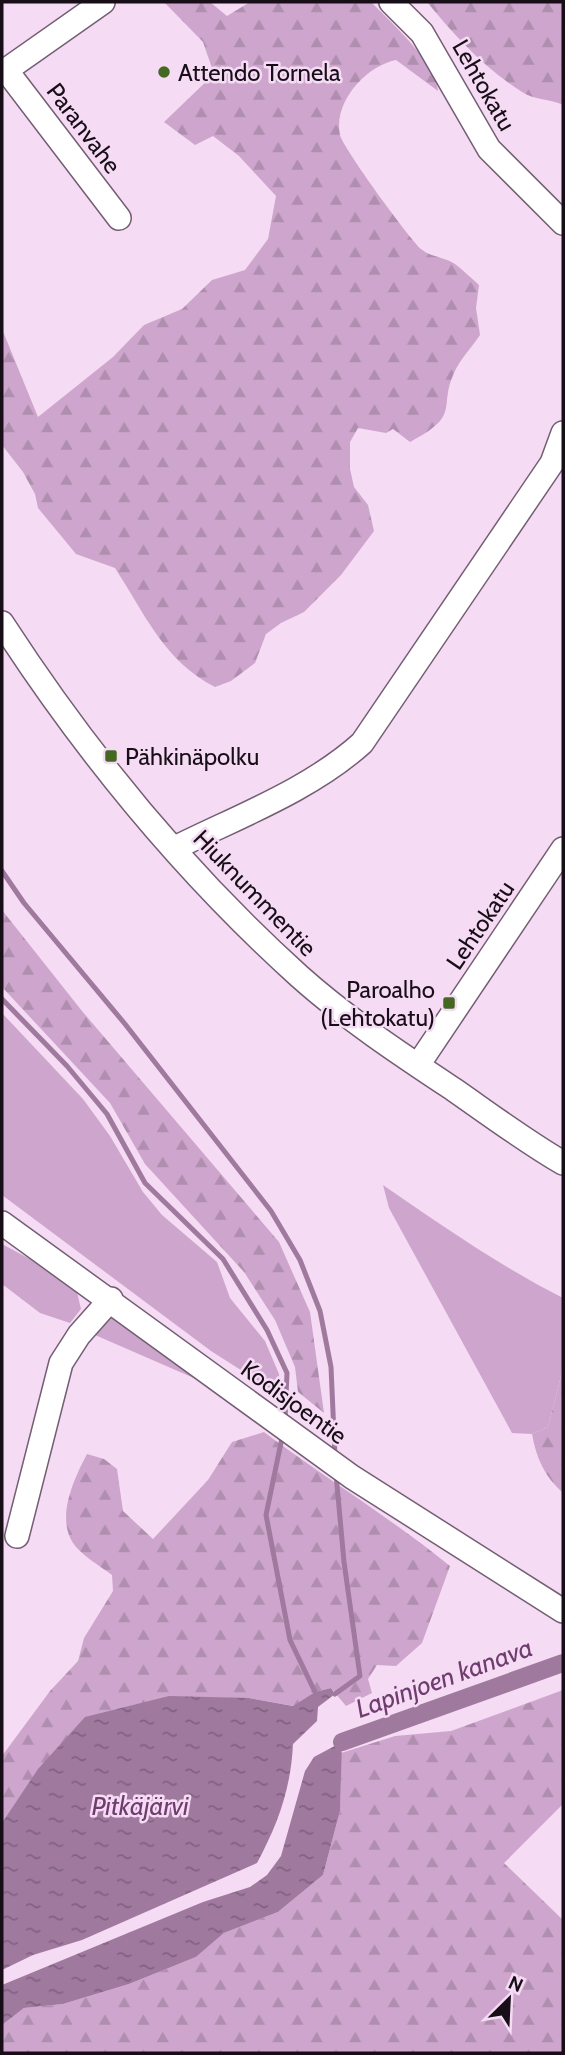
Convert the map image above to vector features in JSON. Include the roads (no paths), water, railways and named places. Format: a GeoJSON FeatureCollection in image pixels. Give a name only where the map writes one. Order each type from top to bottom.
{"type":"FeatureCollection","features":[{"type":"Feature","properties":{"kind":"street"},"geometry":{"type":"LineString","coordinates":[[4,71],[103,2]]}},
{"type":"Feature","properties":{"kind":"street","name":"Lehtokatu"},"geometry":{"type":"LineString","coordinates":[[391,2],[422,33],[489,149],[563,223]]}},
{"type":"Feature","properties":{"kind":"street","name":"Paranvahe"},"geometry":{"type":"LineString","coordinates":[[4,71],[119,218]]}},
{"type":"Feature","properties":{"kind":"street"},"geometry":{"type":"LineString","coordinates":[[175,848],[297,787],[343,760],[362,743],[552,463],[563,433]]}},
{"type":"Feature","properties":{"kind":"street","name":"Hiuknummentie"},"geometry":{"type":"LineString","coordinates":[[2,623],[85,740],[175,848],[248,928],[299,976],[418,1065],[563,1163]]}},
{"type":"Feature","properties":{"kind":"street","name":"Lehtokatu"},"geometry":{"type":"LineString","coordinates":[[418,1065],[563,849]]}},
{"type":"Feature","properties":{"kind":"street","name":"Kodisjoentie"},"geometry":{"type":"LineString","coordinates":[[2,1223],[111,1299],[352,1476],[563,1611]]}},
{"type":"Feature","properties":{"kind":"street"},"geometry":{"type":"LineString","coordinates":[[17,1536],[61,1363],[79,1335],[111,1299]]}},
{"type":"Feature","properties":{"kind":"water","name":"Pitkäjärvi"},"geometry":{"type":"Polygon","coordinates":[[[331,1688],[335,1694],[318,1707],[317,1721],[293,1744],[282,1805],[257,1863],[82,1940],[33,1955],[2,1970],[2,1823],[38,1769],[85,1717],[169,1696],[249,1698],[293,1706],[315,1692],[331,1688]]]}},
{"type":"Feature","properties":{"kind":"water"},"geometry":{"type":"Polygon","coordinates":[[[342,1742],[340,1811],[323,1875],[278,1912],[224,1933],[196,1957],[129,1984],[63,2004],[24,2008],[2,2025],[2,1985],[203,1902],[250,1887],[267,1875],[281,1856],[305,1771],[314,1757],[342,1742]]]}},
{"type":"Feature","properties":{"kind":"waterway"},"geometry":{"type":"LineString","coordinates":[[2,871],[24,903],[125,1024],[271,1211],[300,1260],[320,1311],[331,1367],[335,1457]]}},
{"type":"Feature","properties":{"kind":"waterway"},"geometry":{"type":"LineString","coordinates":[[2,999],[67,1066],[107,1114],[145,1183],[223,1259],[267,1330],[287,1373],[285,1420]]}},
{"type":"Feature","properties":{"kind":"waterway"},"geometry":{"type":"LineString","coordinates":[[283,1433],[266,1515],[290,1640],[315,1692]]}},
{"type":"Feature","properties":{"kind":"waterway"},"geometry":{"type":"LineString","coordinates":[[335,1694],[360,1676],[344,1562],[336,1474]]}},
{"type":"Feature","properties":{"kind":"waterway","name":"Lapinjoen kanava"},"geometry":{"type":"LineString","coordinates":[[342,1742],[563,1663]]}},
{"type":"Feature","properties":{"kind":"place","name":"Attendo Tornela"},"geometry":{"type":"Point","coordinates":[164,72]}},
{"type":"Feature","properties":{"kind":"place","name":"Pähkinäpolku"},"geometry":{"type":"Point","coordinates":[111,756]}},
{"type":"Feature","properties":{"kind":"place","name":"Paroalho (Lehtokatu)"},"geometry":{"type":"Point","coordinates":[449,1003]}}]}
